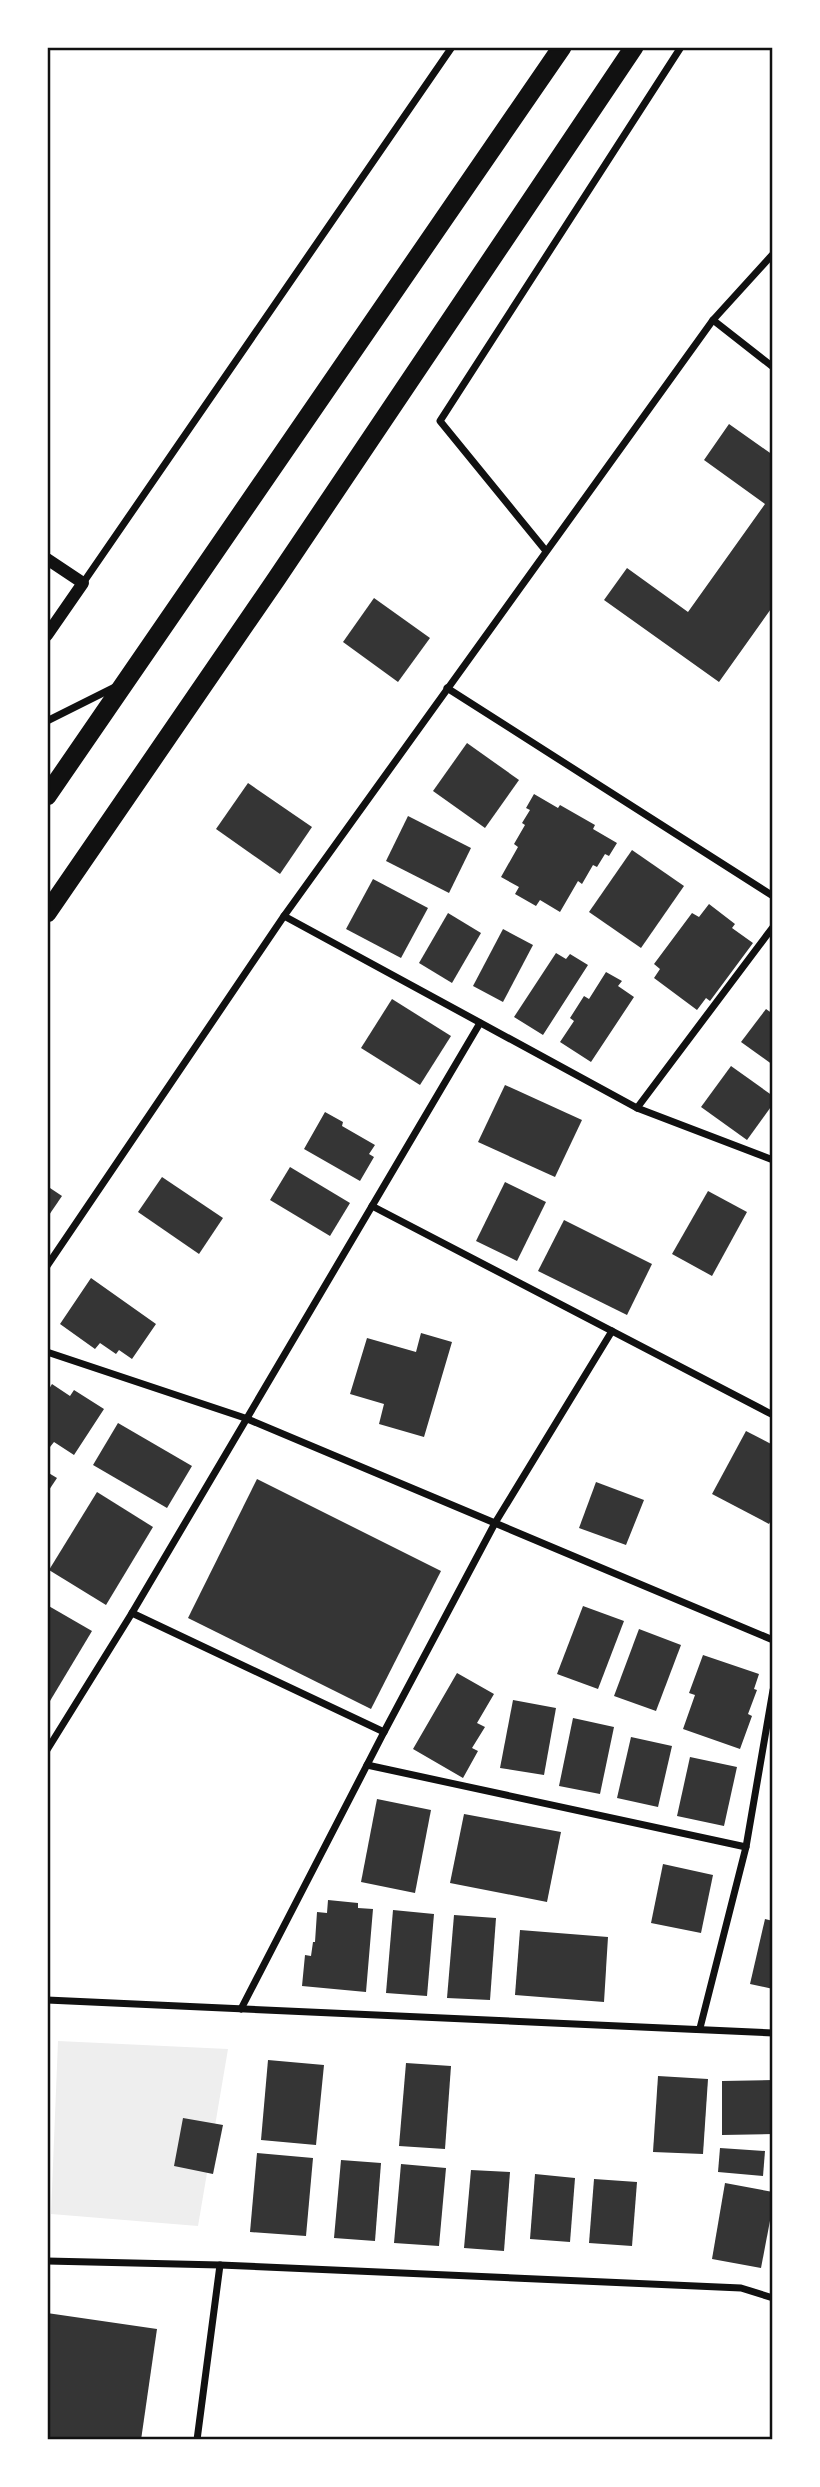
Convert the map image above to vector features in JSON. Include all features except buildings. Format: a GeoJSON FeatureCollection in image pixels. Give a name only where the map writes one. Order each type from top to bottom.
{"type":"FeatureCollection","features":[{"type":"Feature","properties":{"kind":"highway"},"geometry":{"type":"LineString","coordinates":[[47,796],[562,47]]}},
{"type":"Feature","properties":{"kind":"highway"},"geometry":{"type":"LineString","coordinates":[[47,913],[285,566],[634,47]]}},
{"type":"Feature","properties":{"kind":"street"},"geometry":{"type":"LineString","coordinates":[[47,635],[452,47]]}},
{"type":"Feature","properties":{"kind":"street"},"geometry":{"type":"LineString","coordinates":[[546,551],[440,421],[681,47]]}},
{"type":"Feature","properties":{"kind":"street"},"geometry":{"type":"LineString","coordinates":[[47,1266],[284,916],[447,688],[713,320],[773,254]]}},
{"type":"Feature","properties":{"kind":"street"},"geometry":{"type":"LineString","coordinates":[[713,320],[773,367]]}},
{"type":"Feature","properties":{"kind":"street"},"geometry":{"type":"LineString","coordinates":[[47,559],[83,583]]}},
{"type":"Feature","properties":{"kind":"street"},"geometry":{"type":"LineString","coordinates":[[47,721],[125,682]]}},
{"type":"Feature","properties":{"kind":"street"},"geometry":{"type":"LineString","coordinates":[[447,688],[773,896]]}},
{"type":"Feature","properties":{"kind":"street"},"geometry":{"type":"LineString","coordinates":[[284,916],[637,1108],[773,1160]]}},
{"type":"Feature","properties":{"kind":"street"},"geometry":{"type":"LineString","coordinates":[[637,1108],[773,927]]}},
{"type":"Feature","properties":{"kind":"street"},"geometry":{"type":"LineString","coordinates":[[47,1750],[132,1613],[480,1023]]}},
{"type":"Feature","properties":{"kind":"street"},"geometry":{"type":"LineString","coordinates":[[372,1206],[773,1415]]}},
{"type":"Feature","properties":{"kind":"street"},"geometry":{"type":"LineString","coordinates":[[240,2009],[495,1523],[612,1331]]}},
{"type":"Feature","properties":{"kind":"street"},"geometry":{"type":"LineString","coordinates":[[47,1352],[245,1418],[773,1640]]}},
{"type":"Feature","properties":{"kind":"street"},"geometry":{"type":"LineString","coordinates":[[132,1613],[384,1732]]}},
{"type":"Feature","properties":{"kind":"street"},"geometry":{"type":"LineString","coordinates":[[700,2028],[746,1847],[773,1690]]}},
{"type":"Feature","properties":{"kind":"street"},"geometry":{"type":"LineString","coordinates":[[367,1765],[746,1847]]}},
{"type":"Feature","properties":{"kind":"street"},"geometry":{"type":"LineString","coordinates":[[47,2000],[773,2032]]}},
{"type":"Feature","properties":{"kind":"street"},"geometry":{"type":"LineString","coordinates":[[47,2261],[220,2265],[741,2288],[773,2298]]}},
{"type":"Feature","properties":{"kind":"street"},"geometry":{"type":"LineString","coordinates":[[197,2440],[220,2265]]}},
{"type":"Feature","properties":{"kind":"shaded area"},"geometry":{"type":"Polygon","coordinates":[[[58,2041],[228,2049],[198,2226],[51,2214],[58,2041]]]}}]}
